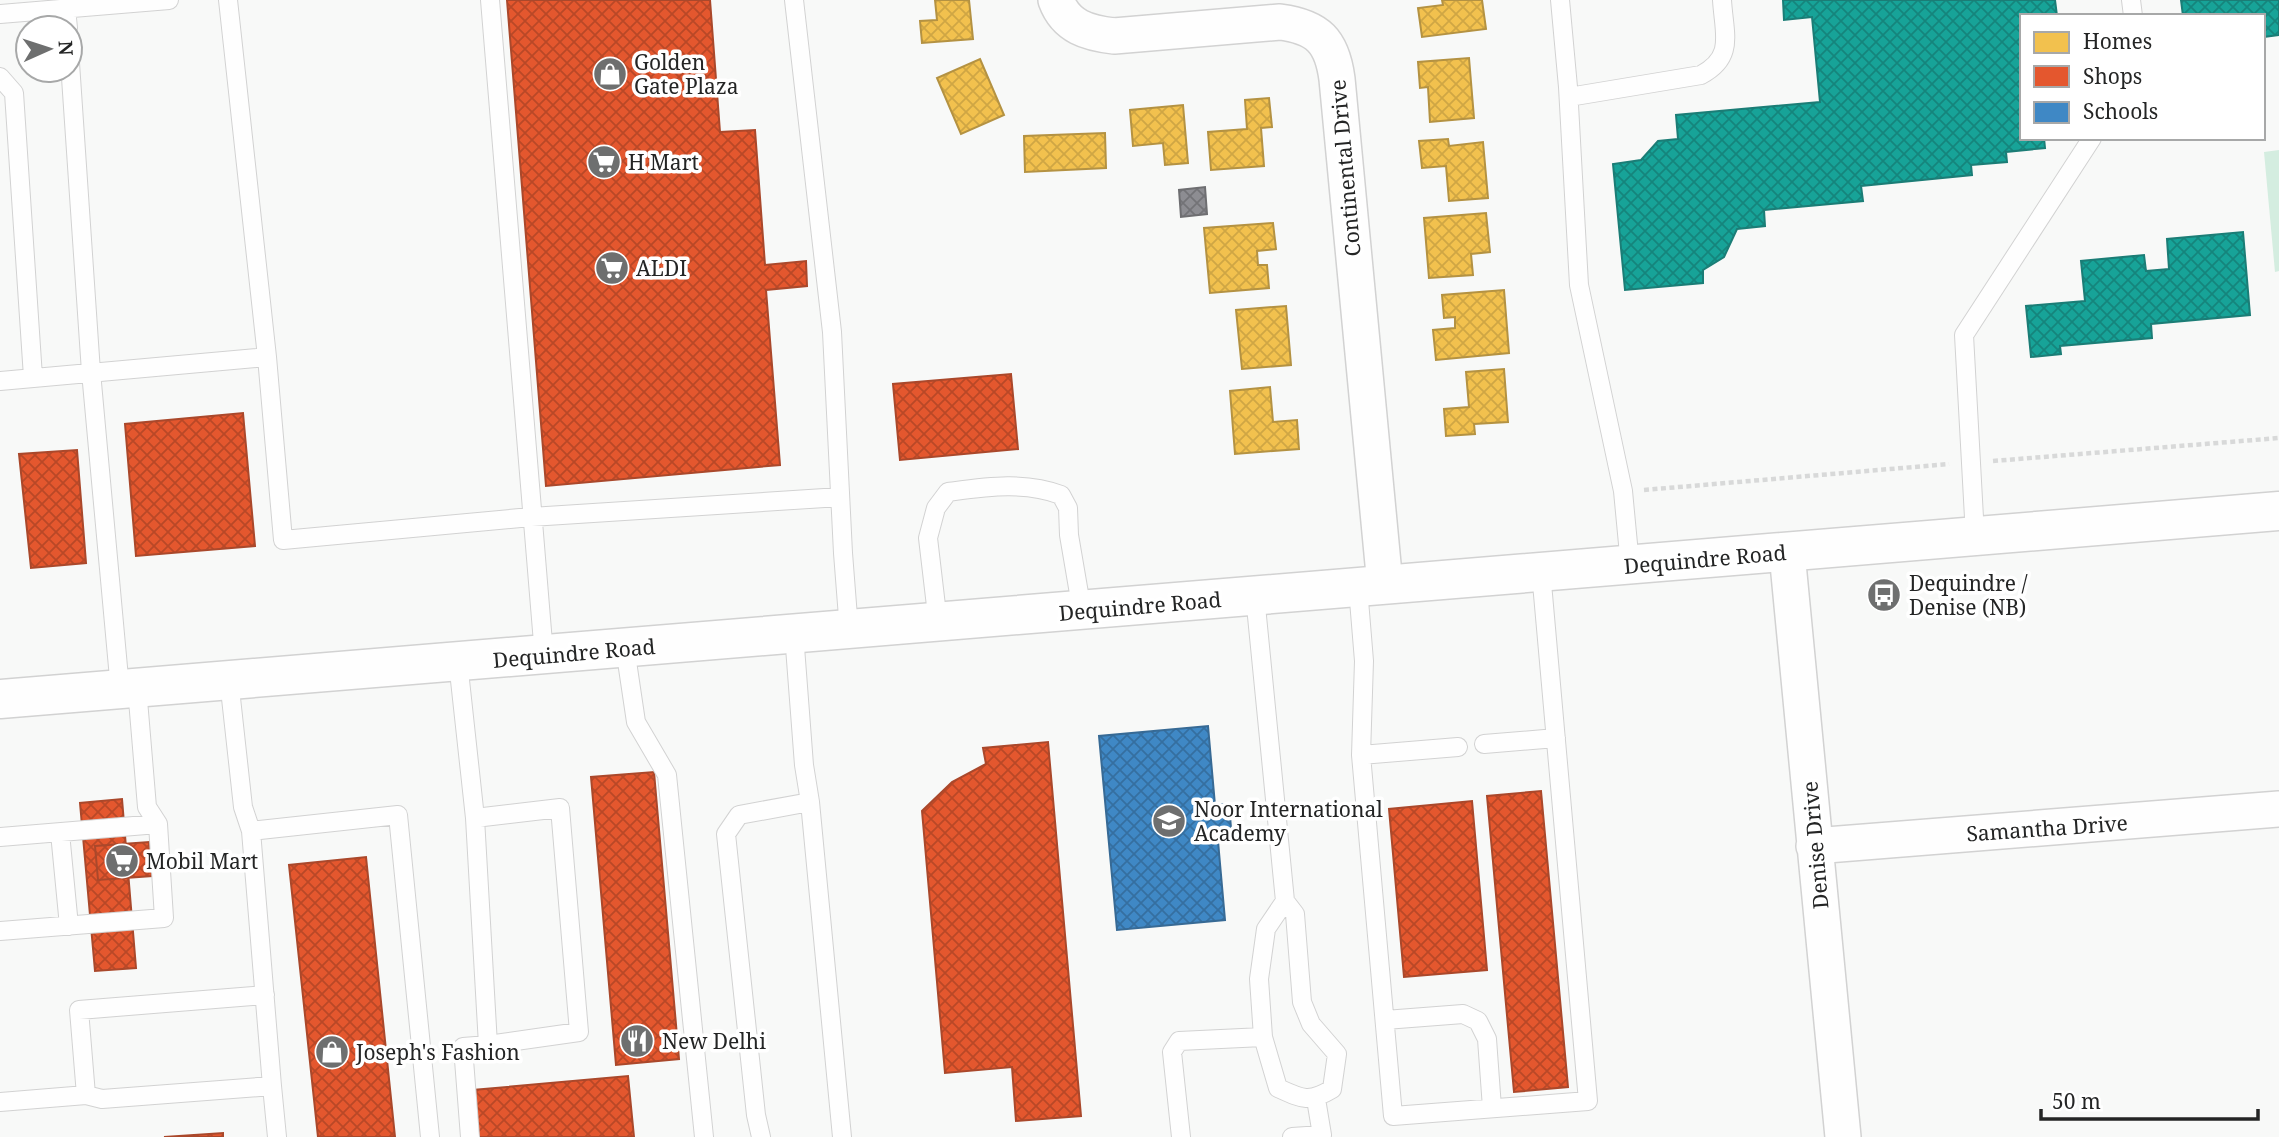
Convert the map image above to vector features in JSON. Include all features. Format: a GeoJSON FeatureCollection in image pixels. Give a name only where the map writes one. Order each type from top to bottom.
{"type":"FeatureCollection","features":[{"type":"Feature","properties":{"kind":"main road","name":"Dequindre Road"},"geometry":{"type":"LineString","coordinates":[[0,699],[2279,511]]}},
{"type":"Feature","properties":{"kind":"street","name":"Continental Drive"},"geometry":{"type":"LineString","coordinates":[[1056,0],[1066,18],[1078,28],[1094,34],[1114,36],[1280,22],[1301,25],[1315,32],[1331,52],[1337,79],[1372,587]]}},
{"type":"Feature","properties":{"kind":"street","name":"Denise Drive"},"geometry":{"type":"LineString","coordinates":[[1787,553],[1843,1137]]}},
{"type":"Feature","properties":{"kind":"street","name":"Samantha Drive"},"geometry":{"type":"LineString","coordinates":[[1814,846],[2279,810]]}},
{"type":"Feature","properties":{"kind":"lane"},"geometry":{"type":"LineString","coordinates":[[0,14],[169,0]]}},
{"type":"Feature","properties":{"kind":"lane"},"geometry":{"type":"LineString","coordinates":[[228,0],[267,357],[283,540],[531,517],[840,496]]}},
{"type":"Feature","properties":{"kind":"lane"},"geometry":{"type":"LineString","coordinates":[[491,0],[544,655]]}},
{"type":"Feature","properties":{"kind":"lane"},"geometry":{"type":"LineString","coordinates":[[794,0],[832,332],[849,630]]}},
{"type":"Feature","properties":{"kind":"lane"},"geometry":{"type":"LineString","coordinates":[[1560,0],[1569,97],[1579,285],[1623,491],[1630,565]]}},
{"type":"Feature","properties":{"kind":"lane"},"geometry":{"type":"LineString","coordinates":[[1569,97],[1701,75],[1715,68],[1725,53],[1722,0]]}},
{"type":"Feature","properties":{"kind":"lane"},"geometry":{"type":"LineString","coordinates":[[66,9],[67,14]]}},
{"type":"Feature","properties":{"kind":"lane"},"geometry":{"type":"LineString","coordinates":[[0,77],[14,93],[33,377]]}},
{"type":"Feature","properties":{"kind":"lane"},"geometry":{"type":"LineString","coordinates":[[0,931],[164,918],[158,824],[147,807],[129,689],[91,372],[71,84]]}},
{"type":"Feature","properties":{"kind":"lane"},"geometry":{"type":"LineString","coordinates":[[1975,536],[1964,335],[2091,140]]}},
{"type":"Feature","properties":{"kind":"lane"},"geometry":{"type":"LineString","coordinates":[[0,380],[267,357]]}},
{"type":"Feature","properties":{"kind":"lane"},"geometry":{"type":"LineString","coordinates":[[938,623],[928,537],[936,508],[948,492],[998,486],[1041,487],[1061,495],[1068,508],[1069,535],[1082,611]]}},
{"type":"Feature","properties":{"kind":"lane"},"geometry":{"type":"LineString","coordinates":[[1372,587],[1364,670],[1361,755],[1393,1116],[1588,1101],[1541,572]]}},
{"type":"Feature","properties":{"kind":"lane"},"geometry":{"type":"LineString","coordinates":[[1255,596],[1285,901],[1295,914],[1302,1002],[1311,1024],[1337,1054],[1332,1089],[1316,1099],[1296,1096],[1278,1088],[1263,1037],[1259,979],[1266,929],[1285,901]]}},
{"type":"Feature","properties":{"kind":"lane"},"geometry":{"type":"LineString","coordinates":[[794,634],[804,765],[810,802],[842,1137]]}},
{"type":"Feature","properties":{"kind":"lane"},"geometry":{"type":"LineString","coordinates":[[625,648],[636,722],[667,775],[704,1137]]}},
{"type":"Feature","properties":{"kind":"lane"},"geometry":{"type":"LineString","coordinates":[[458,662],[475,818],[488,1045]]}},
{"type":"Feature","properties":{"kind":"lane"},"geometry":{"type":"LineString","coordinates":[[229,680],[243,807],[251,831],[276,1137]]}},
{"type":"Feature","properties":{"kind":"lane"},"geometry":{"type":"LineString","coordinates":[[1484,744],[1556,737]]}},
{"type":"Feature","properties":{"kind":"lane"},"geometry":{"type":"LineString","coordinates":[[1361,755],[1458,747]]}},
{"type":"Feature","properties":{"kind":"lane"},"geometry":{"type":"LineString","coordinates":[[761,1137],[756,1115],[726,834],[739,815],[810,802]]}},
{"type":"Feature","properties":{"kind":"lane"},"geometry":{"type":"LineString","coordinates":[[471,1137],[463,1047],[579,1032],[560,807],[475,818]]}},
{"type":"Feature","properties":{"kind":"lane"},"geometry":{"type":"LineString","coordinates":[[251,831],[398,815],[430,1137]]}},
{"type":"Feature","properties":{"kind":"lane"},"geometry":{"type":"LineString","coordinates":[[0,837],[158,824]]}},
{"type":"Feature","properties":{"kind":"lane"},"geometry":{"type":"LineString","coordinates":[[60,833],[69,926]]}},
{"type":"Feature","properties":{"kind":"lane"},"geometry":{"type":"LineString","coordinates":[[86,1095],[79,1010],[265,995]]}},
{"type":"Feature","properties":{"kind":"lane"},"geometry":{"type":"LineString","coordinates":[[1385,1020],[1463,1014],[1478,1021],[1487,1039],[1492,1108]]}},
{"type":"Feature","properties":{"kind":"lane"},"geometry":{"type":"LineString","coordinates":[[1181,1137],[1172,1052],[1179,1041],[1263,1037]]}},
{"type":"Feature","properties":{"kind":"lane"},"geometry":{"type":"LineString","coordinates":[[0,1102],[86,1095],[102,1099],[272,1086]]}},
{"type":"Feature","properties":{"kind":"lane"},"geometry":{"type":"LineString","coordinates":[[1292,1137],[1322,1135],[1316,1099]]}},
{"type":"Feature","properties":{"kind":"path"},"geometry":{"type":"LineString","coordinates":[[1989,461],[2279,438]]}},
{"type":"Feature","properties":{"kind":"path"},"geometry":{"type":"LineString","coordinates":[[1643,490],[1952,464]]}},
{"type":"Feature","properties":{"kind":"green space"},"geometry":{"type":"Polygon","coordinates":[[[2279,150],[2279,271],[2275,272],[2264,152],[2279,150]]]}},
{"type":"Feature","properties":{"kind":"building: Homes"},"geometry":{"type":"Polygon","coordinates":[[[935,0],[969,0],[973,39],[922,43],[920,21],[937,20],[935,0]]]}},
{"type":"Feature","properties":{"kind":"building: Homes"},"geometry":{"type":"Polygon","coordinates":[[[1442,0],[1482,0],[1486,29],[1422,37],[1418,8],[1443,5],[1442,0]]]}},
{"type":"Feature","properties":{"kind":"building: Homes"},"geometry":{"type":"Polygon","coordinates":[[[1469,58],[1474,118],[1430,122],[1428,87],[1420,88],[1418,62],[1469,58]]]}},
{"type":"Feature","properties":{"kind":"building: Homes"},"geometry":{"type":"Polygon","coordinates":[[[980,59],[1004,115],[961,134],[937,78],[980,59]]]}},
{"type":"Feature","properties":{"kind":"building: Homes"},"geometry":{"type":"Polygon","coordinates":[[[1269,98],[1272,127],[1261,128],[1264,166],[1211,170],[1208,132],[1247,129],[1245,100],[1269,98]]]}},
{"type":"Feature","properties":{"kind":"building: Homes"},"geometry":{"type":"Polygon","coordinates":[[[1183,105],[1188,163],[1165,165],[1163,143],[1133,146],[1130,110],[1183,105]]]}},
{"type":"Feature","properties":{"kind":"building: Homes"},"geometry":{"type":"Polygon","coordinates":[[[1105,133],[1106,168],[1025,172],[1024,136],[1105,133]]]}},
{"type":"Feature","properties":{"kind":"building: Homes"},"geometry":{"type":"Polygon","coordinates":[[[1448,139],[1449,146],[1483,142],[1488,198],[1449,201],[1446,166],[1422,168],[1419,141],[1448,139]]]}},
{"type":"Feature","properties":{"kind":"building: Homes"},"geometry":{"type":"Polygon","coordinates":[[[1486,213],[1490,252],[1471,254],[1473,275],[1429,278],[1424,218],[1486,213]]]}},
{"type":"Feature","properties":{"kind":"building: Homes"},"geometry":{"type":"Polygon","coordinates":[[[1273,223],[1276,249],[1257,251],[1258,265],[1267,265],[1269,288],[1210,293],[1204,228],[1273,223]]]}},
{"type":"Feature","properties":{"kind":"building: Homes"},"geometry":{"type":"Polygon","coordinates":[[[1504,290],[1509,353],[1436,360],[1433,330],[1455,328],[1455,317],[1444,318],[1442,295],[1504,290]]]}},
{"type":"Feature","properties":{"kind":"building: Homes"},"geometry":{"type":"Polygon","coordinates":[[[1286,306],[1291,365],[1242,369],[1236,310],[1286,306]]]}},
{"type":"Feature","properties":{"kind":"building: Homes"},"geometry":{"type":"Polygon","coordinates":[[[1504,369],[1508,422],[1474,424],[1475,434],[1446,436],[1444,409],[1469,407],[1466,372],[1504,369]]]}},
{"type":"Feature","properties":{"kind":"building: Homes"},"geometry":{"type":"Polygon","coordinates":[[[1270,387],[1273,422],[1297,420],[1299,449],[1235,454],[1230,391],[1270,387]]]}},
{"type":"Feature","properties":{"kind":"building: Shops"},"geometry":{"type":"Polygon","coordinates":[[[507,0],[710,0],[720,132],[755,130],[765,265],[806,261],[807,286],[766,290],[780,465],[546,486],[507,0]]]}},
{"type":"Feature","properties":{"kind":"building: Shops"},"geometry":{"type":"Polygon","coordinates":[[[1011,374],[1018,449],[900,460],[893,384],[1011,374]]]}},
{"type":"Feature","properties":{"kind":"building: Shops"},"geometry":{"type":"Polygon","coordinates":[[[243,413],[255,546],[136,556],[125,424],[243,413]]]}},
{"type":"Feature","properties":{"kind":"building: Shops"},"geometry":{"type":"Polygon","coordinates":[[[77,450],[86,563],[31,568],[19,454],[77,450]]]}},
{"type":"Feature","properties":{"kind":"building: Shops"},"geometry":{"type":"Polygon","coordinates":[[[1048,742],[1081,1116],[1016,1121],[1012,1067],[945,1073],[922,811],[952,782],[986,764],[983,748],[1048,742]]]}},
{"type":"Feature","properties":{"kind":"building: Shops"},"geometry":{"type":"Polygon","coordinates":[[[654,772],[679,1059],[616,1065],[591,777],[654,772]]]}},
{"type":"Feature","properties":{"kind":"building: Shops"},"geometry":{"type":"Polygon","coordinates":[[[1541,791],[1568,1087],[1514,1092],[1487,796],[1541,791]]]}},
{"type":"Feature","properties":{"kind":"building: Shops"},"geometry":{"type":"Polygon","coordinates":[[[122,799],[136,968],[95,971],[80,803],[122,799]]]}},
{"type":"Feature","properties":{"kind":"building: Shops"},"geometry":{"type":"Polygon","coordinates":[[[1472,801],[1487,970],[1404,977],[1389,809],[1472,801]]]}},
{"type":"Feature","properties":{"kind":"building: Shops"},"geometry":{"type":"Polygon","coordinates":[[[149,842],[152,876],[98,880],[95,846],[149,842]]]}},
{"type":"Feature","properties":{"kind":"building: Shops"},"geometry":{"type":"Polygon","coordinates":[[[366,857],[395,1137],[318,1137],[289,865],[366,857]]]}},
{"type":"Feature","properties":{"kind":"building: Shops"},"geometry":{"type":"Polygon","coordinates":[[[628,1076],[634,1137],[477,1137],[473,1090],[628,1076]]]}},
{"type":"Feature","properties":{"kind":"building: Shops"},"geometry":{"type":"Polygon","coordinates":[[[223,1133],[223,1137],[164,1137],[223,1133]]]}},
{"type":"Feature","properties":{"kind":"building: Schools"},"geometry":{"type":"Polygon","coordinates":[[[1208,726],[1215,805],[1229,804],[1232,840],[1218,841],[1225,920],[1117,930],[1099,736],[1208,726]]]}},
{"type":"Feature","properties":{"kind":"building: Public"},"geometry":{"type":"Polygon","coordinates":[[[1783,0],[2055,0],[2057,14],[2020,14],[2020,140],[2044,140],[2045,148],[2006,152],[2007,162],[1971,165],[1972,175],[1861,186],[1863,201],[1764,210],[1765,226],[1737,229],[1724,257],[1703,270],[1703,283],[1625,290],[1613,164],[1641,160],[1658,141],[1678,139],[1676,115],[1820,102],[1812,17],[1784,20],[1783,0]]]}},
{"type":"Feature","properties":{"kind":"building: Public"},"geometry":{"type":"Polygon","coordinates":[[[2181,0],[2279,0],[2279,35],[2265,37],[2265,14],[2183,14],[2181,0]]]}},
{"type":"Feature","properties":{"kind":"building: Public"},"geometry":{"type":"Polygon","coordinates":[[[2243,232],[2250,315],[2151,324],[2152,338],[2060,346],[2061,354],[2031,357],[2026,306],[2085,301],[2081,261],[2144,255],[2146,271],[2169,269],[2167,239],[2243,232]]]}},
{"type":"Feature","properties":{"kind":"building: Industry"},"geometry":{"type":"Polygon","coordinates":[[[1205,187],[1207,214],[1181,217],[1179,190],[1205,187]]]}},
{"type":"Feature","properties":{"kind":"place","name":"Golden Gate Plaza"},"geometry":{"type":"Point","coordinates":[610,74]}},
{"type":"Feature","properties":{"kind":"place","name":"H Mart"},"geometry":{"type":"Point","coordinates":[604,162]}},
{"type":"Feature","properties":{"kind":"place","name":"ALDI"},"geometry":{"type":"Point","coordinates":[612,268]}},
{"type":"Feature","properties":{"kind":"place","name":"Dequindre / Denise (NB)"},"geometry":{"type":"Point","coordinates":[1884,595]}},
{"type":"Feature","properties":{"kind":"place","name":"Noor International Academy"},"geometry":{"type":"Point","coordinates":[1169,821]}},
{"type":"Feature","properties":{"kind":"place","name":"Mobil Mart"},"geometry":{"type":"Point","coordinates":[122,861]}},
{"type":"Feature","properties":{"kind":"place","name":"New Delhi"},"geometry":{"type":"Point","coordinates":[637,1041]}},
{"type":"Feature","properties":{"kind":"place","name":"Joseph's Fashion"},"geometry":{"type":"Point","coordinates":[332,1052]}}]}
